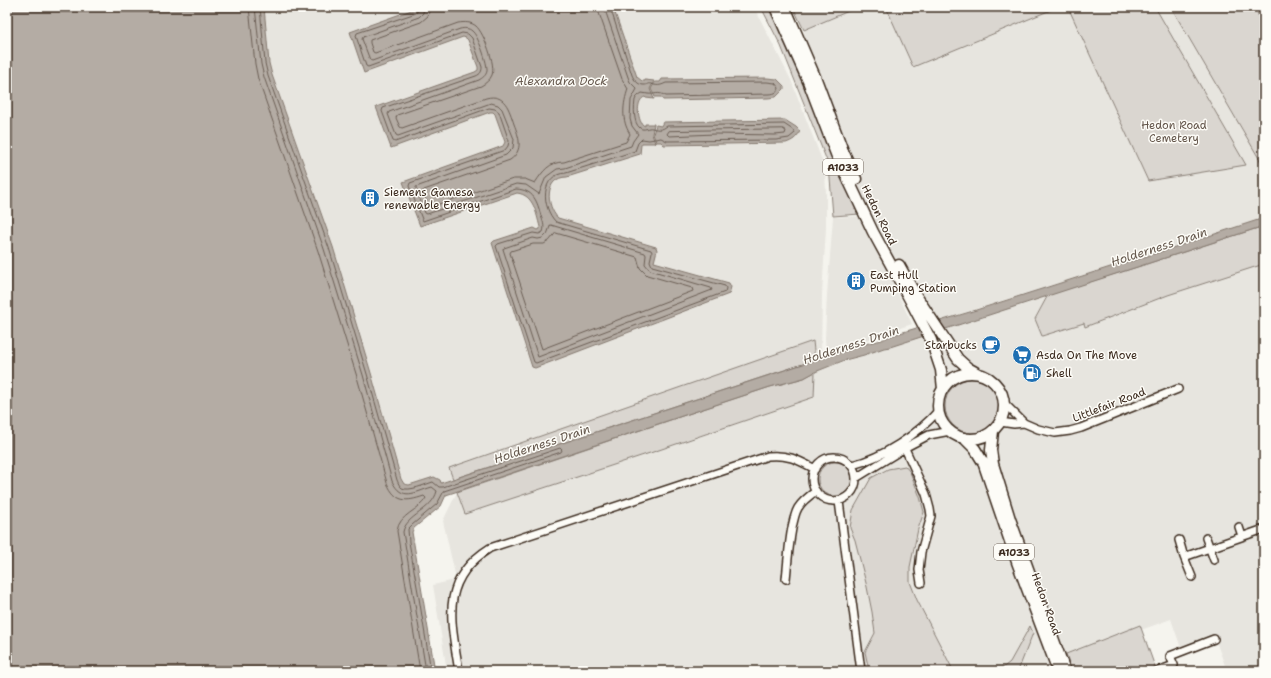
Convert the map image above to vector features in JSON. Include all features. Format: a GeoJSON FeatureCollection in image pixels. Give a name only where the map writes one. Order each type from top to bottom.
{"type":"FeatureCollection","features":[{"type":"Feature","properties":{"kind":"highway","name":"Hedon Road"},"geometry":{"type":"LineString","coordinates":[[775,7],[808,81],[836,154],[873,232],[925,318],[944,337],[958,359],[968,368],[978,373]]}},
{"type":"Feature","properties":{"kind":"highway","name":"Hedon Road"},"geometry":{"type":"LineString","coordinates":[[785,7],[865,200],[879,231],[915,294],[925,318],[941,370],[943,389]]}},
{"type":"Feature","properties":{"kind":"highway"},"geometry":{"type":"LineString","coordinates":[[943,389],[949,381],[958,376],[967,373],[978,373]]}},
{"type":"Feature","properties":{"kind":"highway","name":"A1033"},"geometry":{"type":"LineString","coordinates":[[978,373],[996,384],[1002,395],[1004,403]]}},
{"type":"Feature","properties":{"kind":"highway","name":"A1033"},"geometry":{"type":"LineString","coordinates":[[939,410],[939,399],[943,389]]}},
{"type":"Feature","properties":{"kind":"highway"},"geometry":{"type":"LineString","coordinates":[[964,438],[973,439],[993,431],[1000,422],[1004,403]]}},
{"type":"Feature","properties":{"kind":"highway"},"geometry":{"type":"LineString","coordinates":[[939,410],[941,418],[950,431]]}},
{"type":"Feature","properties":{"kind":"highway","name":"A1033"},"geometry":{"type":"LineString","coordinates":[[950,431],[964,438]]}},
{"type":"Feature","properties":{"kind":"highway","name":"Hedon Road"},"geometry":{"type":"LineString","coordinates":[[993,431],[991,450],[993,464],[1013,526],[1065,671]]}},
{"type":"Feature","properties":{"kind":"highway","name":"Hedon Road"},"geometry":{"type":"LineString","coordinates":[[964,438],[975,449],[983,462],[1058,671]]}},
{"type":"Feature","properties":{"kind":"street","name":"Littlefair Road"},"geometry":{"type":"LineString","coordinates":[[1004,403],[1024,423],[1038,429],[1056,433],[1088,426],[1178,389]]}},
{"type":"Feature","properties":{"kind":"street"},"geometry":{"type":"LineString","coordinates":[[856,478],[904,445],[939,410]]}},
{"type":"Feature","properties":{"kind":"street","name":"Littlefair Road"},"geometry":{"type":"LineString","coordinates":[[1000,422],[1014,424],[1024,423]]}},
{"type":"Feature","properties":{"kind":"street"},"geometry":{"type":"LineString","coordinates":[[852,466],[929,435],[950,431]]}},
{"type":"Feature","properties":{"kind":"street"},"geometry":{"type":"LineString","coordinates":[[904,445],[926,494],[930,509],[930,516],[918,570],[921,583]]}},
{"type":"Feature","properties":{"kind":"street"},"geometry":{"type":"LineString","coordinates":[[459,671],[451,613],[456,587],[465,570],[476,558],[490,548],[768,456],[776,455],[791,457],[815,469]]}},
{"type":"Feature","properties":{"kind":"street"},"geometry":{"type":"LineString","coordinates":[[832,457],[840,458],[852,466],[855,471],[855,488],[849,496],[839,501],[826,500],[820,496],[813,484],[812,476],[815,469],[822,461],[832,457]]}},
{"type":"Feature","properties":{"kind":"street"},"geometry":{"type":"LineString","coordinates":[[786,578],[793,519],[798,508],[816,491]]}},
{"type":"Feature","properties":{"kind":"street"},"geometry":{"type":"LineString","coordinates":[[839,501],[861,671]]}},
{"type":"Feature","properties":{"kind":"street"},"geometry":{"type":"LineString","coordinates":[[1239,528],[1242,536]]}},
{"type":"Feature","properties":{"kind":"street"},"geometry":{"type":"LineString","coordinates":[[1184,557],[1264,528]]}},
{"type":"Feature","properties":{"kind":"street"},"geometry":{"type":"LineString","coordinates":[[1206,538],[1214,560]]}},
{"type":"Feature","properties":{"kind":"street"},"geometry":{"type":"LineString","coordinates":[[1179,540],[1192,576]]}},
{"type":"Feature","properties":{"kind":"street"},"geometry":{"type":"LineString","coordinates":[[1158,671],[1175,668],[1170,656],[1214,639]]}},
{"type":"Feature","properties":{"kind":"shaded area"},"geometry":{"type":"Polygon","coordinates":[[[264,7],[754,7],[791,80],[825,168],[826,228],[822,295],[821,358],[815,360],[813,341],[450,468],[453,479],[441,483],[440,480],[434,477],[409,485],[404,484],[401,479],[333,247],[272,75],[269,63],[264,7]]]}},
{"type":"Feature","properties":{"kind":"shaded area"},"geometry":{"type":"Polygon","coordinates":[[[858,7],[886,7],[913,67],[1058,7],[1068,7],[1148,181],[1245,165],[1155,7],[1171,7],[1264,167],[1264,218],[929,324],[904,283],[839,153],[809,74],[804,30],[858,7]]]}},
{"type":"Feature","properties":{"kind":"shaded area"},"geometry":{"type":"Polygon","coordinates":[[[861,216],[912,324],[826,354],[825,338],[827,295],[833,217],[861,216]]]}},
{"type":"Feature","properties":{"kind":"shaded area"},"geometry":{"type":"Polygon","coordinates":[[[1264,264],[1264,671],[1227,671],[1214,636],[1181,648],[1171,619],[1141,630],[1140,626],[1066,654],[1072,671],[447,671],[433,585],[455,580],[443,521],[457,492],[465,514],[653,452],[814,397],[815,372],[874,351],[1048,295],[1035,319],[1043,336],[1084,323],[1085,327],[1160,297],[1264,264]],[[947,396],[945,404],[947,417],[962,431],[970,432],[990,425],[998,411],[947,396]]]}},
{"type":"Feature","properties":{"kind":"green space"},"geometry":{"type":"Polygon","coordinates":[[[761,7],[773,7],[860,214],[833,216],[829,166],[781,46],[761,7]]]}},
{"type":"Feature","properties":{"kind":"green space"},"geometry":{"type":"Polygon","coordinates":[[[793,7],[858,7],[804,30],[793,7]]]}},
{"type":"Feature","properties":{"kind":"green space"},"geometry":{"type":"Polygon","coordinates":[[[886,7],[1058,7],[913,67],[886,7]]]}},
{"type":"Feature","properties":{"kind":"green space","name":"Hedon Road Cemetery"},"geometry":{"type":"Polygon","coordinates":[[[1068,7],[1155,7],[1246,165],[1148,181],[1068,7]]]}},
{"type":"Feature","properties":{"kind":"green space"},"geometry":{"type":"Polygon","coordinates":[[[1171,7],[1256,7],[1264,37],[1264,167],[1171,7]]]}},
{"type":"Feature","properties":{"kind":"green space"},"geometry":{"type":"Polygon","coordinates":[[[1264,226],[1264,264],[1168,295],[1085,327],[1084,323],[1042,336],[1035,319],[1048,295],[1264,226]]]}},
{"type":"Feature","properties":{"kind":"green space"},"geometry":{"type":"Polygon","coordinates":[[[813,341],[815,360],[453,479],[449,468],[813,341]]]}},
{"type":"Feature","properties":{"kind":"green space"},"geometry":{"type":"Polygon","coordinates":[[[815,372],[814,397],[465,514],[457,492],[770,387],[804,378],[815,372]]]}},
{"type":"Feature","properties":{"kind":"green space"},"geometry":{"type":"Polygon","coordinates":[[[972,379],[982,381],[991,387],[997,396],[999,406],[997,416],[991,425],[982,431],[972,433],[962,431],[953,425],[947,416],[945,406],[947,396],[953,387],[962,381],[972,379]]]}},
{"type":"Feature","properties":{"kind":"green space"},"geometry":{"type":"Polygon","coordinates":[[[832,462],[838,462],[847,467],[851,473],[851,485],[847,491],[838,496],[832,496],[823,491],[818,482],[818,476],[823,467],[832,462]]]}},
{"type":"Feature","properties":{"kind":"green space"},"geometry":{"type":"Polygon","coordinates":[[[905,466],[910,472],[924,512],[918,529],[910,567],[910,582],[917,600],[952,668],[955,671],[877,670],[868,666],[865,652],[875,633],[867,587],[855,540],[850,528],[853,510],[871,478],[888,469],[905,466]]]}},
{"type":"Feature","properties":{"kind":"green space"},"geometry":{"type":"Polygon","coordinates":[[[1140,625],[1155,667],[1145,671],[1072,671],[1066,654],[1140,625]]]}},
{"type":"Feature","properties":{"kind":"green space"},"geometry":{"type":"Polygon","coordinates":[[[1030,626],[1033,633],[1018,671],[999,671],[1010,662],[1030,626]]]}},
{"type":"Feature","properties":{"kind":"water"},"geometry":{"type":"Polygon","coordinates":[[[7,7],[264,7],[269,63],[272,75],[333,247],[401,479],[404,484],[409,485],[434,477],[440,480],[441,483],[861,345],[882,340],[890,336],[1132,261],[1264,218],[1264,226],[890,347],[845,360],[804,378],[770,387],[446,495],[441,506],[414,528],[412,532],[435,671],[7,671],[7,7]]]}},
{"type":"Feature","properties":{"kind":"water","name":"Alexandra Dock"},"geometry":{"type":"Polygon","coordinates":[[[420,7],[613,7],[637,77],[642,81],[654,81],[650,89],[654,99],[645,97],[642,99],[638,110],[643,125],[654,124],[652,134],[655,143],[642,143],[640,154],[560,178],[554,182],[549,193],[551,207],[558,218],[656,247],[657,250],[654,262],[729,283],[731,287],[729,294],[535,368],[532,367],[492,243],[494,241],[534,228],[538,230],[540,229],[531,201],[523,194],[517,193],[420,226],[403,182],[503,146],[505,142],[495,114],[490,112],[391,148],[376,107],[478,70],[468,40],[463,37],[364,73],[350,32],[420,7]]]}},
{"type":"Feature","properties":{"kind":"water"},"geometry":{"type":"Polygon","coordinates":[[[662,79],[777,79],[784,86],[784,89],[776,97],[663,100],[661,97],[655,97],[651,89],[655,82],[660,82],[662,79]]]}},
{"type":"Feature","properties":{"kind":"water"},"geometry":{"type":"Polygon","coordinates":[[[785,120],[800,131],[794,139],[786,143],[664,145],[661,142],[656,142],[653,134],[656,125],[661,126],[663,122],[785,120]]]}},
{"type":"Feature","properties":{"kind":"place","name":"Siemens Gamesa renewable Energy"},"geometry":{"type":"Point","coordinates":[370,198]}},
{"type":"Feature","properties":{"kind":"place","name":"East Hull Pumping Station"},"geometry":{"type":"Point","coordinates":[856,281]}},
{"type":"Feature","properties":{"kind":"place","name":"Starbucks"},"geometry":{"type":"Point","coordinates":[991,345]}},
{"type":"Feature","properties":{"kind":"place","name":"Asda On The Move"},"geometry":{"type":"Point","coordinates":[1022,355]}},
{"type":"Feature","properties":{"kind":"place","name":"Shell"},"geometry":{"type":"Point","coordinates":[1032,373]}},
{"type":"Feature","properties":{"kind":"water label","name":"Holderness Drain"},"geometry":{"type":"Point","coordinates":[1159,247]}},
{"type":"Feature","properties":{"kind":"water label","name":"Holderness Drain"},"geometry":{"type":"Point","coordinates":[851,345]}},
{"type":"Feature","properties":{"kind":"water label","name":"Holderness Drain"},"geometry":{"type":"Point","coordinates":[542,444]}}]}
